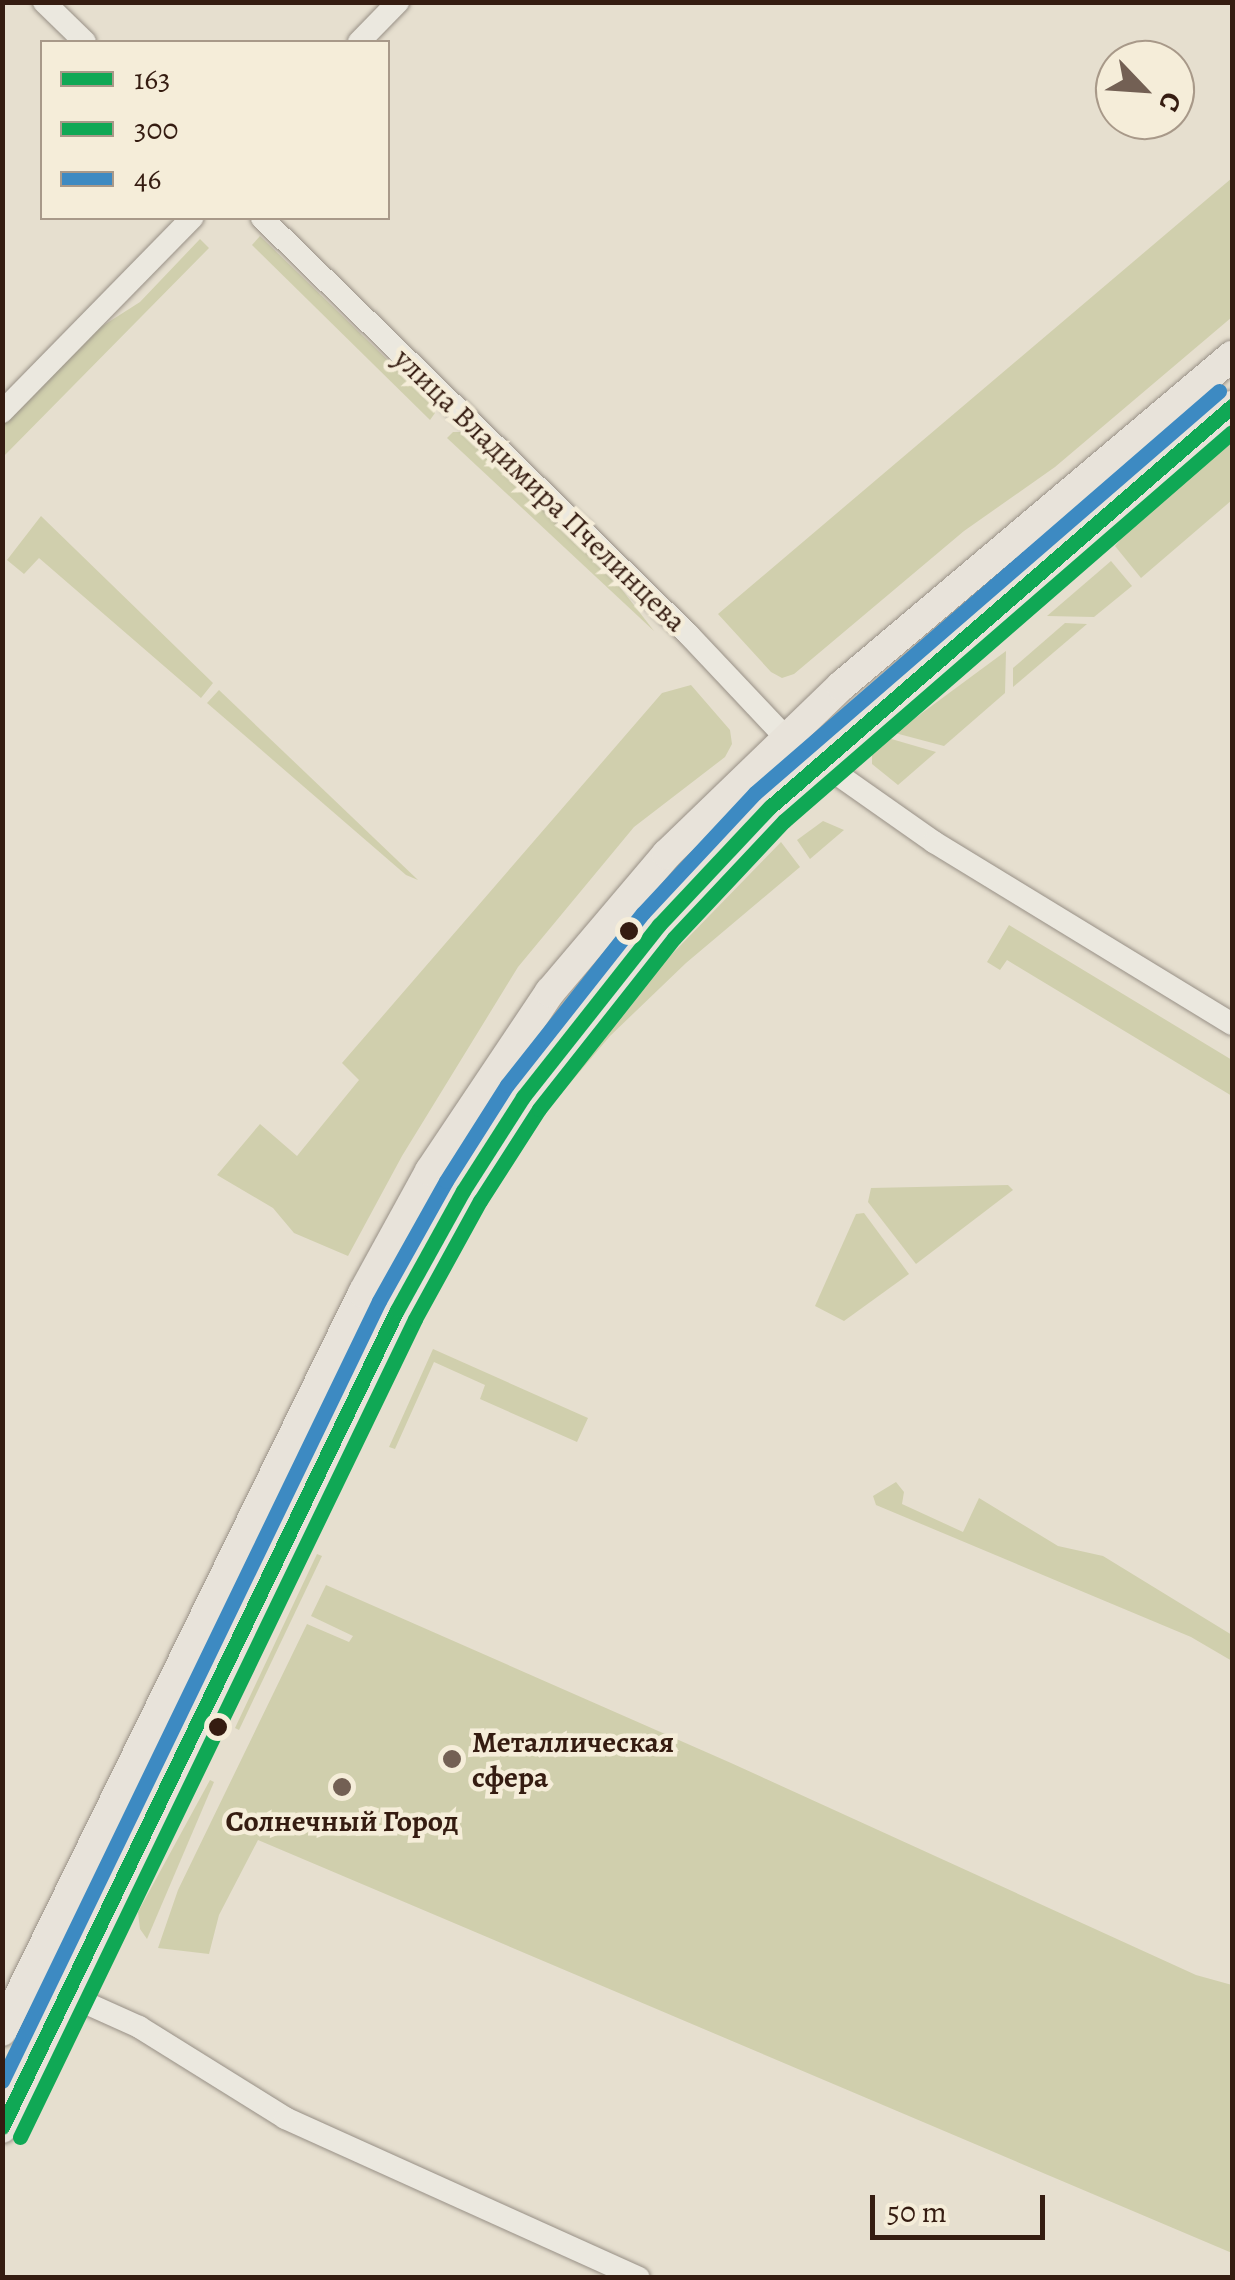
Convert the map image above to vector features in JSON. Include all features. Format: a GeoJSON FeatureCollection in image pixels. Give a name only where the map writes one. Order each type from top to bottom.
{"type":"FeatureCollection","features":[{"type":"Feature","properties":{"kind":"main road"},"geometry":{"type":"LineString","coordinates":[[2,2032],[362,1294],[430,1171],[491,1074],[610,916],[786,738],[840,686],[1232,356]]}},
{"type":"Feature","properties":{"kind":"main road"},"geometry":{"type":"LineString","coordinates":[[2,2128],[397,1310],[463,1191],[522,1097],[659,926],[816,763],[1227,415]]}},
{"type":"Feature","properties":{"kind":"street"},"geometry":{"type":"LineString","coordinates":[[44,2],[83,40]]}},
{"type":"Feature","properties":{"kind":"street"},"geometry":{"type":"LineString","coordinates":[[361,40],[398,2]]}},
{"type":"Feature","properties":{"kind":"street"},"geometry":{"type":"LineString","coordinates":[[2,412],[190,220]]}},
{"type":"Feature","properties":{"kind":"street","name":"улица Владимира Пчелинцева"},"geometry":{"type":"LineString","coordinates":[[264,220],[689,635],[786,738],[816,763],[1000,884],[1232,1024]]}},
{"type":"Feature","properties":{"kind":"street"},"geometry":{"type":"LineString","coordinates":[[28,1977],[139,2027],[285,2118],[639,2278]]}},
{"type":"Feature","properties":{"kind":"green space"},"geometry":{"type":"Polygon","coordinates":[[[1232,178],[1232,317],[1055,467],[964,531],[794,674],[782,678],[771,672],[718,614],[1232,178]]]}},
{"type":"Feature","properties":{"kind":"green space"},"geometry":{"type":"Polygon","coordinates":[[[260,236],[432,403],[435,413],[430,420],[252,245],[260,236]]]}},
{"type":"Feature","properties":{"kind":"green space"},"geometry":{"type":"Polygon","coordinates":[[[200,239],[209,248],[3,457],[3,425],[93,332],[140,302],[200,239]]]}},
{"type":"Feature","properties":{"kind":"green space"},"geometry":{"type":"Polygon","coordinates":[[[453,432],[465,432],[613,578],[654,631],[447,438],[453,432]]]}},
{"type":"Feature","properties":{"kind":"green space"},"geometry":{"type":"Polygon","coordinates":[[[1232,437],[1232,500],[1141,578],[1115,546],[1160,492],[1232,437]]]}},
{"type":"Feature","properties":{"kind":"green space"},"geometry":{"type":"Polygon","coordinates":[[[41,516],[213,683],[201,698],[39,558],[24,574],[7,560],[41,516]]]}},
{"type":"Feature","properties":{"kind":"green space"},"geometry":{"type":"Polygon","coordinates":[[[1111,561],[1132,586],[1094,617],[1047,616],[1111,561]]]}},
{"type":"Feature","properties":{"kind":"green space"},"geometry":{"type":"Polygon","coordinates":[[[1065,623],[1087,624],[1013,687],[1013,668],[1065,623]]]}},
{"type":"Feature","properties":{"kind":"green space"},"geometry":{"type":"Polygon","coordinates":[[[1006,651],[1005,693],[944,746],[895,733],[1006,651]]]}},
{"type":"Feature","properties":{"kind":"green space"},"geometry":{"type":"Polygon","coordinates":[[[691,685],[730,730],[732,744],[725,757],[634,827],[518,967],[402,1156],[348,1256],[294,1233],[273,1208],[217,1175],[260,1124],[297,1156],[359,1080],[342,1063],[662,693],[691,685]]]}},
{"type":"Feature","properties":{"kind":"green space"},"geometry":{"type":"Polygon","coordinates":[[[219,690],[418,880],[406,875],[207,703],[219,690]]]}},
{"type":"Feature","properties":{"kind":"green space"},"geometry":{"type":"Polygon","coordinates":[[[888,738],[936,752],[898,785],[872,764],[872,755],[888,738]]]}},
{"type":"Feature","properties":{"kind":"green space"},"geometry":{"type":"Polygon","coordinates":[[[823,821],[844,830],[810,859],[797,840],[823,821]]]}},
{"type":"Feature","properties":{"kind":"green space"},"geometry":{"type":"Polygon","coordinates":[[[781,842],[800,867],[686,963],[610,1036],[554,1102],[505,1171],[426,1304],[423,1295],[500,1166],[599,1029],[781,842]]]}},
{"type":"Feature","properties":{"kind":"green space"},"geometry":{"type":"Polygon","coordinates":[[[1009,925],[1232,1060],[1232,1096],[1007,960],[1000,970],[987,962],[1009,925]]]}},
{"type":"Feature","properties":{"kind":"green space"},"geometry":{"type":"Polygon","coordinates":[[[1008,1185],[1013,1190],[916,1264],[868,1202],[871,1188],[1008,1185]]]}},
{"type":"Feature","properties":{"kind":"green space"},"geometry":{"type":"Polygon","coordinates":[[[864,1213],[909,1274],[844,1321],[815,1306],[856,1214],[864,1213]]]}},
{"type":"Feature","properties":{"kind":"green space"},"geometry":{"type":"Polygon","coordinates":[[[412,1335],[345,1477],[334,1472],[398,1342],[412,1335]]]}},
{"type":"Feature","properties":{"kind":"green space"},"geometry":{"type":"Polygon","coordinates":[[[433,1349],[588,1418],[577,1442],[480,1399],[485,1385],[434,1362],[395,1449],[389,1447],[433,1349]]]}},
{"type":"Feature","properties":{"kind":"green space"},"geometry":{"type":"Polygon","coordinates":[[[896,1482],[904,1492],[902,1504],[963,1532],[979,1498],[1058,1546],[1103,1556],[1232,1635],[1232,1661],[1191,1637],[876,1505],[873,1496],[896,1482]]]}},
{"type":"Feature","properties":{"kind":"green space"},"geometry":{"type":"Polygon","coordinates":[[[317,1554],[322,1556],[239,1730],[235,1728],[317,1554]]]}},
{"type":"Feature","properties":{"kind":"green space"},"geometry":{"type":"Polygon","coordinates":[[[326,1585],[731,1763],[1196,1975],[1232,1985],[1232,2253],[258,1840],[219,1915],[209,1954],[158,1948],[178,1890],[307,1624],[349,1642],[353,1636],[311,1616],[326,1585]]]}},
{"type":"Feature","properties":{"kind":"green space"},"geometry":{"type":"Polygon","coordinates":[[[210,1780],[214,1782],[147,1939],[140,1929],[138,1912],[210,1780]]]}},
{"type":"Feature","properties":{"kind":"transit line","name":"46"},"geometry":{"type":"LineString","coordinates":[[2,2081],[379,1301],[446,1181],[507,1085],[643,913],[755,793],[1219,391]]}},
{"type":"Feature","properties":{"kind":"transit line","name":"163"},"geometry":{"type":"LineString","coordinates":[[2,2127],[397,1310],[463,1191],[523,1097],[659,925],[770,807],[1232,406]]}},
{"type":"Feature","properties":{"kind":"transit line","name":"300"},"geometry":{"type":"LineString","coordinates":[[20,2137],[415,1319],[480,1201],[539,1109],[674,938],[784,821],[1232,432]]}},
{"type":"Feature","properties":{"kind":"place","name":"Металлическая сфера"},"geometry":{"type":"Point","coordinates":[452,1759]}},
{"type":"Feature","properties":{"kind":"place","name":"Солнечный Город"},"geometry":{"type":"Point","coordinates":[342,1787]}}]}
